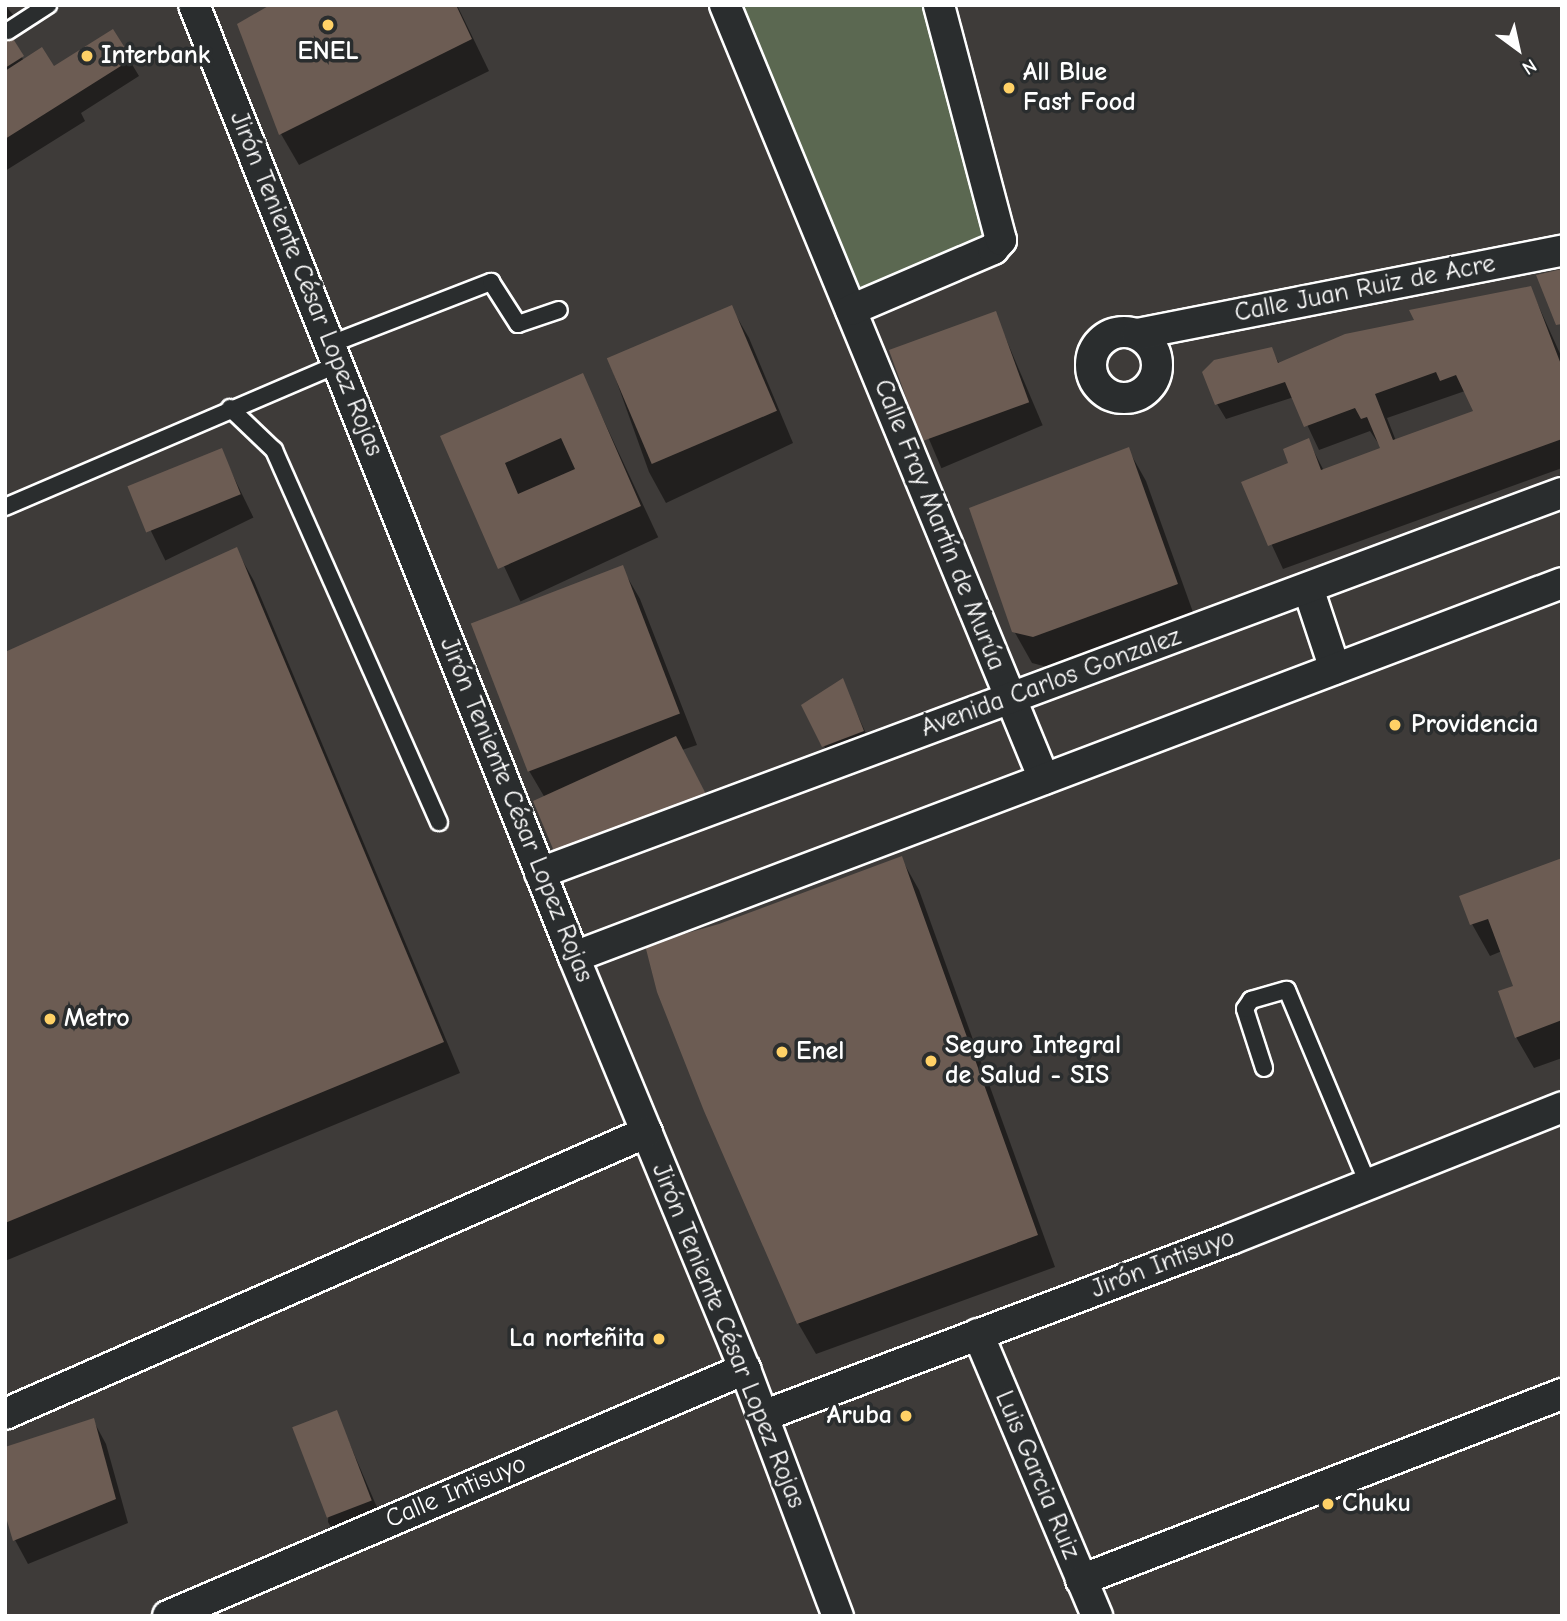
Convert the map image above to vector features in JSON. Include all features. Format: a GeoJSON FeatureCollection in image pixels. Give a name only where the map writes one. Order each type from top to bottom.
{"type":"FeatureCollection","features":[{"type":"Feature","properties":{"kind":"street","name":"Jirón Teniente César Lopez Rojas"},"geometry":{"type":"LineString","coordinates":[[194,5],[540,873],[745,1369],[836,1615]]}},
{"type":"Feature","properties":{"kind":"street","name":"Calle Fray Martín de Murúa"},"geometry":{"type":"LineString","coordinates":[[725,5],[1044,779]]}},
{"type":"Feature","properties":{"kind":"street"},"geometry":{"type":"LineString","coordinates":[[851,310],[993,249],[1001,240],[1002,227],[939,5]]}},
{"type":"Feature","properties":{"kind":"street","name":"Calle Juan Ruiz de Acre"},"geometry":{"type":"LineString","coordinates":[[1137,334],[1562,251]]}},
{"type":"Feature","properties":{"kind":"street"},"geometry":{"type":"LineString","coordinates":[[1156,357],[1147,341],[1137,334],[1113,334],[1095,349],[1091,369],[1100,387],[1118,397],[1141,393],[1156,374],[1156,357],[1167,328]]}},
{"type":"Feature","properties":{"kind":"street","name":"Avenida Carlos Gonzalez"},"geometry":{"type":"LineString","coordinates":[[540,873],[1562,493]]}},
{"type":"Feature","properties":{"kind":"street"},"geometry":{"type":"LineString","coordinates":[[574,957],[1562,583]]}},
{"type":"Feature","properties":{"kind":"street"},"geometry":{"type":"LineString","coordinates":[[1308,588],[1335,669]]}},
{"type":"Feature","properties":{"kind":"street","name":"Jirón Intisuyo"},"geometry":{"type":"LineString","coordinates":[[763,1416],[1562,1107]]}},
{"type":"Feature","properties":{"kind":"street"},"geometry":{"type":"LineString","coordinates":[[5,1414],[647,1132]]}},
{"type":"Feature","properties":{"kind":"street","name":"Luis Garcia Ruiz"},"geometry":{"type":"LineString","coordinates":[[978,1334],[1097,1616]]}},
{"type":"Feature","properties":{"kind":"street","name":"Calle Intisuyo"},"geometry":{"type":"LineString","coordinates":[[168,1616],[745,1369]]}},
{"type":"Feature","properties":{"kind":"street"},"geometry":{"type":"LineString","coordinates":[[1082,1580],[1562,1394]]}},
{"type":"Feature","properties":{"kind":"lane"},"geometry":{"type":"LineString","coordinates":[[8,31],[37,8]]}},
{"type":"Feature","properties":{"kind":"lane"},"geometry":{"type":"LineString","coordinates":[[5,507],[230,408],[335,354],[491,282],[516,324],[559,310]]}},
{"type":"Feature","properties":{"kind":"lane"},"geometry":{"type":"LineString","coordinates":[[230,408],[274,450],[439,822]]}},
{"type":"Feature","properties":{"kind":"lane"},"geometry":{"type":"LineString","coordinates":[[1264,1068],[1245,1009],[1251,1000],[1287,990],[1368,1184]]}},
{"type":"Feature","properties":{"kind":"green space"},"geometry":{"type":"Polygon","coordinates":[[[736,5],[923,5],[989,237],[855,295],[736,5]]]}},
{"type":"Feature","properties":{"kind":"building"},"geometry":{"type":"Polygon","coordinates":[[[270,5],[456,5],[472,39],[279,135],[237,24],[270,5]]]}},
{"type":"Feature","properties":{"kind":"building"},"geometry":{"type":"Polygon","coordinates":[[[5,26],[24,56],[5,68],[5,26]]]}},
{"type":"Feature","properties":{"kind":"building"},"geometry":{"type":"Polygon","coordinates":[[[113,29],[132,59],[5,139],[5,71],[42,47],[54,66],[113,29]]]}},
{"type":"Feature","properties":{"kind":"building"},"geometry":{"type":"Polygon","coordinates":[[[1562,269],[1562,324],[1556,325],[1536,275],[1562,269]]]}},
{"type":"Feature","properties":{"kind":"building"},"geometry":{"type":"Polygon","coordinates":[[[1531,286],[1562,367],[1562,439],[1268,546],[1241,482],[1288,463],[1283,449],[1309,438],[1321,470],[1380,448],[1367,417],[1361,419],[1355,408],[1304,427],[1285,382],[1215,405],[1202,372],[1214,360],[1272,347],[1278,363],[1345,334],[1414,320],[1409,310],[1531,286]],[[1436,372],[1375,394],[1393,440],[1473,411],[1456,375],[1440,381],[1436,372]]]}},
{"type":"Feature","properties":{"kind":"building"},"geometry":{"type":"Polygon","coordinates":[[[732,305],[777,411],[652,464],[607,358],[732,305]]]}},
{"type":"Feature","properties":{"kind":"building"},"geometry":{"type":"Polygon","coordinates":[[[996,311],[1029,402],[922,441],[889,350],[996,311]]]}},
{"type":"Feature","properties":{"kind":"building"},"geometry":{"type":"Polygon","coordinates":[[[583,373],[641,506],[498,569],[440,436],[583,373]],[[561,438],[505,463],[518,494],[575,469],[561,438]]]}},
{"type":"Feature","properties":{"kind":"building"},"geometry":{"type":"Polygon","coordinates":[[[1129,447],[1178,584],[1033,637],[1012,632],[969,508],[1129,447]]]}},
{"type":"Feature","properties":{"kind":"building"},"geometry":{"type":"Polygon","coordinates":[[[222,448],[241,494],[146,533],[127,486],[222,448]]]}},
{"type":"Feature","properties":{"kind":"building"},"geometry":{"type":"Polygon","coordinates":[[[237,547],[444,1042],[5,1223],[5,652],[237,547]]]}},
{"type":"Feature","properties":{"kind":"building"},"geometry":{"type":"Polygon","coordinates":[[[623,565],[680,713],[528,772],[471,623],[623,565]]]}},
{"type":"Feature","properties":{"kind":"building"},"geometry":{"type":"Polygon","coordinates":[[[843,678],[864,731],[822,747],[801,705],[843,678]]]}},
{"type":"Feature","properties":{"kind":"building"},"geometry":{"type":"Polygon","coordinates":[[[676,736],[708,798],[556,856],[533,801],[676,736]]]}},
{"type":"Feature","properties":{"kind":"building","name":"Enel"},"geometry":{"type":"Polygon","coordinates":[[[902,856],[1038,1235],[797,1324],[704,1111],[657,992],[645,945],[719,924],[902,856]]]}},
{"type":"Feature","properties":{"kind":"building"},"geometry":{"type":"Polygon","coordinates":[[[1562,858],[1562,1020],[1515,1038],[1498,991],[1513,986],[1488,919],[1470,925],[1459,896],[1562,858]]]}},
{"type":"Feature","properties":{"kind":"building"},"geometry":{"type":"Polygon","coordinates":[[[337,1410],[372,1501],[327,1518],[292,1427],[337,1410]]]}},
{"type":"Feature","properties":{"kind":"building"},"geometry":{"type":"Polygon","coordinates":[[[94,1418],[116,1499],[13,1541],[5,1514],[5,1447],[94,1418]]]}},
{"type":"Feature","properties":{"kind":"place","name":"ENEL"},"geometry":{"type":"Point","coordinates":[328,25]}},
{"type":"Feature","properties":{"kind":"place","name":"Interbank"},"geometry":{"type":"Point","coordinates":[87,56]}},
{"type":"Feature","properties":{"kind":"place","name":"All Blue Fast Food"},"geometry":{"type":"Point","coordinates":[1009,88]}},
{"type":"Feature","properties":{"kind":"place","name":"Providencia"},"geometry":{"type":"Point","coordinates":[1395,725]}},
{"type":"Feature","properties":{"kind":"place","name":"Metro"},"geometry":{"type":"Point","coordinates":[50,1019]}},
{"type":"Feature","properties":{"kind":"place","name":"Enel"},"geometry":{"type":"Point","coordinates":[782,1052]}},
{"type":"Feature","properties":{"kind":"place","name":"Seguro Integral de Salud - SIS"},"geometry":{"type":"Point","coordinates":[931,1061]}},
{"type":"Feature","properties":{"kind":"place","name":"La norteñita"},"geometry":{"type":"Point","coordinates":[659,1339]}},
{"type":"Feature","properties":{"kind":"place","name":"Aruba"},"geometry":{"type":"Point","coordinates":[906,1416]}},
{"type":"Feature","properties":{"kind":"place","name":"Chuku"},"geometry":{"type":"Point","coordinates":[1328,1504]}}]}
